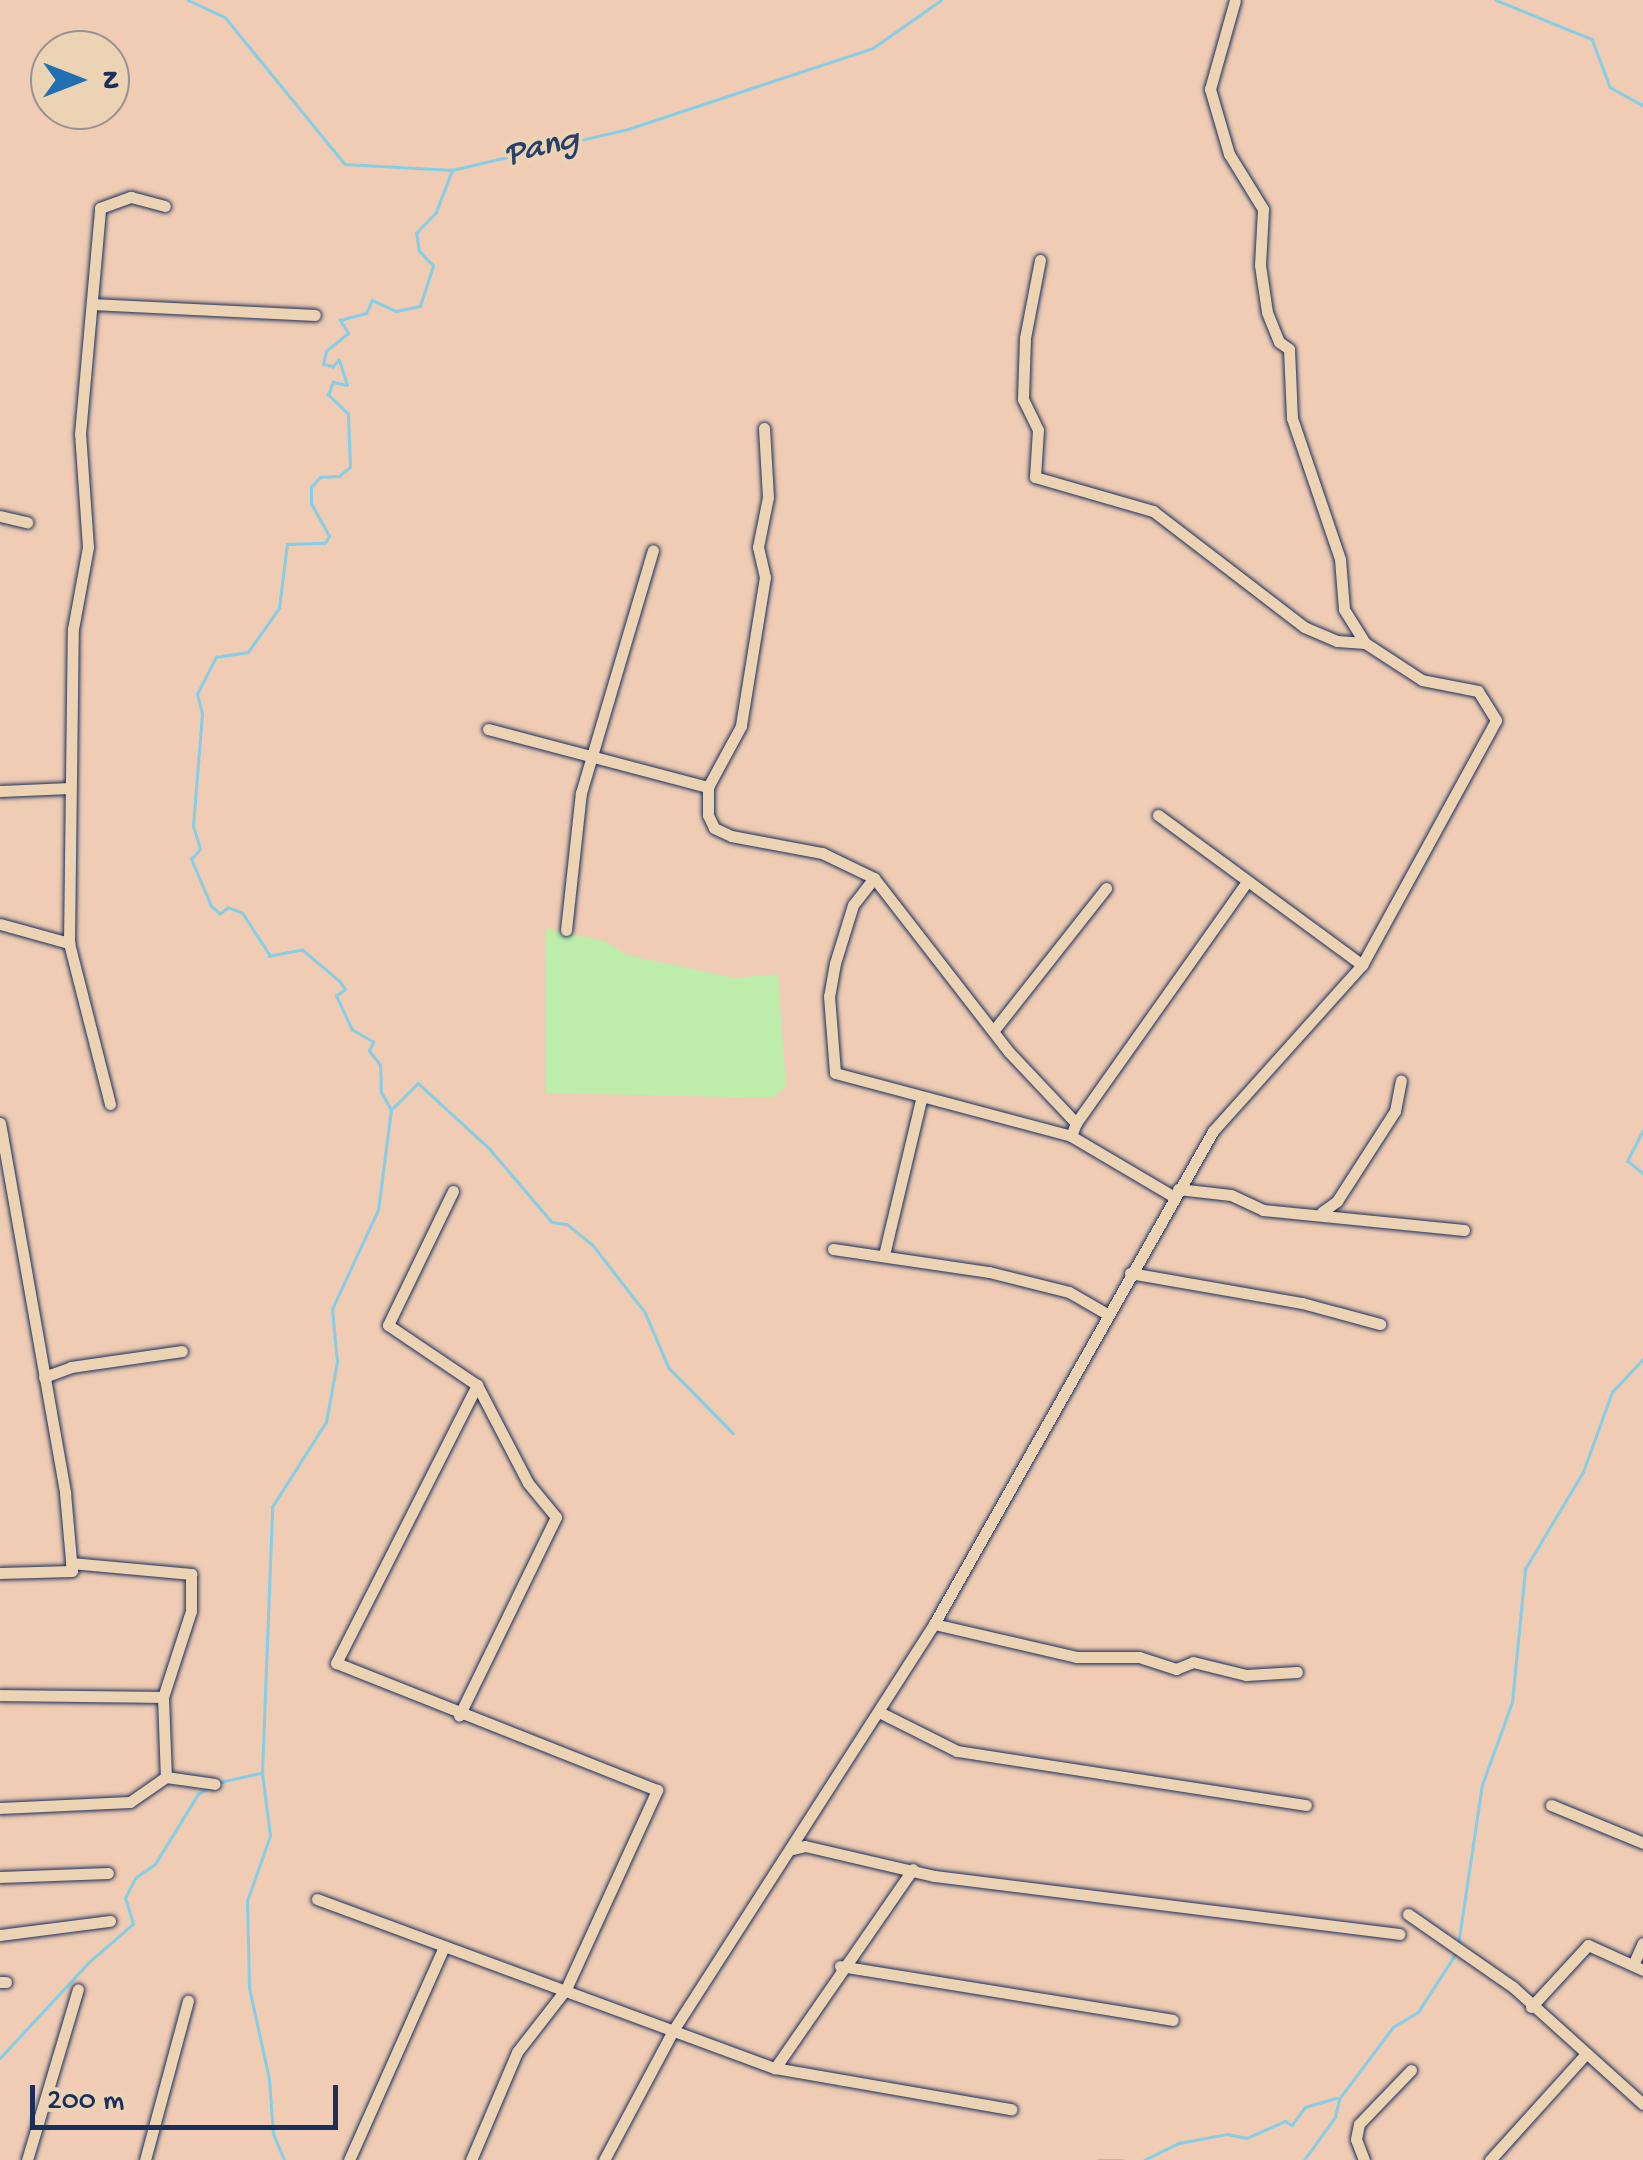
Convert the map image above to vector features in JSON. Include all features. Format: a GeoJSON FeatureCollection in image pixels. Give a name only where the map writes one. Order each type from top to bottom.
{"type":"FeatureCollection","features":[{"type":"Feature","properties":{"kind":"street"},"geometry":{"type":"LineString","coordinates":[[604,2160],[674,2030],[881,1713],[934,1624],[1213,1130],[1362,966],[1496,720],[1478,691],[1422,680],[1365,642],[1344,609],[1340,559],[1303,466],[1292,418],[1289,349],[1270,328],[1260,264],[1263,209],[1229,154],[1210,88],[1235,0]]}},
{"type":"Feature","properties":{"kind":"street"},"geometry":{"type":"LineString","coordinates":[[110,1104],[69,943],[73,629],[88,547],[79,450],[100,208],[130,197],[165,206]]}},
{"type":"Feature","properties":{"kind":"street"},"geometry":{"type":"LineString","coordinates":[[1040,260],[1026,338],[1023,399],[1038,430],[1035,477],[1153,511],[1304,627],[1337,641],[1365,642]]}},
{"type":"Feature","properties":{"kind":"street"},"geometry":{"type":"LineString","coordinates":[[92,304],[315,314]]}},
{"type":"Feature","properties":{"kind":"street"},"geometry":{"type":"LineString","coordinates":[[764,428],[768,496],[758,547],[765,578],[741,726],[708,787],[714,828],[822,853],[874,878],[994,1030],[1076,1123]]}},
{"type":"Feature","properties":{"kind":"street"},"geometry":{"type":"LineString","coordinates":[[0,516],[27,522]]}},
{"type":"Feature","properties":{"kind":"street"},"geometry":{"type":"LineString","coordinates":[[566,930],[581,794],[653,550]]}},
{"type":"Feature","properties":{"kind":"street"},"geometry":{"type":"LineString","coordinates":[[488,730],[708,787]]}},
{"type":"Feature","properties":{"kind":"street"},"geometry":{"type":"LineString","coordinates":[[0,791],[70,788]]}},
{"type":"Feature","properties":{"kind":"street"},"geometry":{"type":"LineString","coordinates":[[1158,815],[1362,966]]}},
{"type":"Feature","properties":{"kind":"street"},"geometry":{"type":"LineString","coordinates":[[874,878],[854,904],[834,963],[834,1072],[922,1100],[1071,1136],[1175,1192],[1231,1196],[1263,1210],[1322,1212],[1464,1230]]}},
{"type":"Feature","properties":{"kind":"street"},"geometry":{"type":"LineString","coordinates":[[1071,1136],[1076,1123],[1246,883]]}},
{"type":"Feature","properties":{"kind":"street"},"geometry":{"type":"LineString","coordinates":[[994,1030],[1106,888]]}},
{"type":"Feature","properties":{"kind":"street"},"geometry":{"type":"LineString","coordinates":[[0,924],[69,943]]}},
{"type":"Feature","properties":{"kind":"street"},"geometry":{"type":"LineString","coordinates":[[1322,1212],[1336,1201],[1395,1112],[1401,1082]]}},
{"type":"Feature","properties":{"kind":"street"},"geometry":{"type":"LineString","coordinates":[[884,1255],[922,1100]]}},
{"type":"Feature","properties":{"kind":"street"},"geometry":{"type":"LineString","coordinates":[[0,1123],[44,1377],[72,1571],[0,1574]]}},
{"type":"Feature","properties":{"kind":"street"},"geometry":{"type":"LineString","coordinates":[[453,1191],[388,1325],[476,1385],[528,1482],[556,1517],[459,1716]]}},
{"type":"Feature","properties":{"kind":"street"},"geometry":{"type":"LineString","coordinates":[[833,1249],[884,1255],[1069,1292],[1107,1314]]}},
{"type":"Feature","properties":{"kind":"street"},"geometry":{"type":"LineString","coordinates":[[1130,1273],[1302,1303],[1380,1324]]}},
{"type":"Feature","properties":{"kind":"street"},"geometry":{"type":"LineString","coordinates":[[44,1377],[71,1367],[182,1352]]}},
{"type":"Feature","properties":{"kind":"street"},"geometry":{"type":"LineString","coordinates":[[470,2160],[517,2052],[566,1989],[657,1790],[459,1716],[336,1663],[476,1385]]}},
{"type":"Feature","properties":{"kind":"street"},"geometry":{"type":"LineString","coordinates":[[71,1563],[191,1574],[191,1611],[163,1697],[166,1777]]}},
{"type":"Feature","properties":{"kind":"street"},"geometry":{"type":"LineString","coordinates":[[934,1624],[1062,1655],[1139,1657],[1176,1670],[1193,1662],[1246,1674],[1297,1672]]}},
{"type":"Feature","properties":{"kind":"street"},"geometry":{"type":"LineString","coordinates":[[0,1696],[163,1697]]}},
{"type":"Feature","properties":{"kind":"street"},"geometry":{"type":"LineString","coordinates":[[881,1713],[957,1751],[1306,1805]]}},
{"type":"Feature","properties":{"kind":"street"},"geometry":{"type":"LineString","coordinates":[[0,1808],[130,1802],[166,1777],[215,1784]]}},
{"type":"Feature","properties":{"kind":"street"},"geometry":{"type":"LineString","coordinates":[[1551,1805],[1643,1843]]}},
{"type":"Feature","properties":{"kind":"street"},"geometry":{"type":"LineString","coordinates":[[793,1850],[805,1846],[913,1869],[1399,1934]]}},
{"type":"Feature","properties":{"kind":"street"},"geometry":{"type":"LineString","coordinates":[[774,2068],[840,1966],[913,1869]]}},
{"type":"Feature","properties":{"kind":"street"},"geometry":{"type":"LineString","coordinates":[[0,1877],[108,1873]]}},
{"type":"Feature","properties":{"kind":"street"},"geometry":{"type":"LineString","coordinates":[[317,1899],[774,2068],[1011,2109]]}},
{"type":"Feature","properties":{"kind":"street"},"geometry":{"type":"LineString","coordinates":[[1408,1914],[1531,2007],[1643,2104]]}},
{"type":"Feature","properties":{"kind":"street"},"geometry":{"type":"LineString","coordinates":[[0,1935],[110,1921]]}},
{"type":"Feature","properties":{"kind":"street"},"geometry":{"type":"LineString","coordinates":[[1531,2007],[1588,1945],[1638,1968],[1643,1943]]}},
{"type":"Feature","properties":{"kind":"street"},"geometry":{"type":"LineString","coordinates":[[349,2160],[444,1947]]}},
{"type":"Feature","properties":{"kind":"street"},"geometry":{"type":"LineString","coordinates":[[840,1966],[1173,2020]]}},
{"type":"Feature","properties":{"kind":"street"},"geometry":{"type":"LineString","coordinates":[[27,2160],[78,1989]]}},
{"type":"Feature","properties":{"kind":"street"},"geometry":{"type":"LineString","coordinates":[[145,2160],[170,2049],[188,2002]]}},
{"type":"Feature","properties":{"kind":"street"},"geometry":{"type":"LineString","coordinates":[[1490,2160],[1584,2056]]}},
{"type":"Feature","properties":{"kind":"street"},"geometry":{"type":"LineString","coordinates":[[1364,2160],[1356,2139],[1359,2124],[1411,2070]]}},
{"type":"Feature","properties":{"kind":"green space"},"geometry":{"type":"Polygon","coordinates":[[[545,928],[604,941],[627,955],[735,978],[778,974],[786,1086],[773,1098],[546,1093],[545,928]]]}},
{"type":"Feature","properties":{"kind":"waterway","name":"Pang"},"geometry":{"type":"LineString","coordinates":[[188,0],[225,17],[345,164],[452,170],[628,129],[873,48],[941,0]]}},
{"type":"Feature","properties":{"kind":"waterway","name":"Pang"},"geometry":{"type":"LineString","coordinates":[[1496,0],[1592,39],[1610,87],[1643,105]]}},
{"type":"Feature","properties":{"kind":"waterway"},"geometry":{"type":"LineString","coordinates":[[284,2160],[273,2134],[269,2079],[249,1988],[247,1901],[270,1836],[262,1773],[272,1507],[326,1422],[337,1362],[332,1309],[378,1210],[391,1110],[381,1093],[380,1065],[369,1051],[373,1042],[352,1030],[336,996],[345,989],[339,981],[302,950],[270,956],[242,913],[228,908],[220,914],[211,906],[191,859],[200,849],[193,826],[202,714],[197,694],[216,657],[248,652],[279,608],[287,544],[325,543],[329,536],[311,504],[311,487],[320,477],[339,476],[350,467],[348,414],[328,395],[333,382],[347,385],[339,360],[333,367],[323,364],[326,351],[348,333],[340,320],[366,313],[372,300],[396,311],[420,306],[433,266],[419,251],[416,233],[436,212],[452,170]]}},
{"type":"Feature","properties":{"kind":"waterway"},"geometry":{"type":"LineString","coordinates":[[393,1108],[418,1083],[489,1148],[552,1222],[567,1224],[592,1244],[645,1312],[669,1368],[733,1433]]}},
{"type":"Feature","properties":{"kind":"waterway","name":"Pang"},"geometry":{"type":"LineString","coordinates":[[1643,1131],[1628,1161],[1643,1173]]}},
{"type":"Feature","properties":{"kind":"waterway"},"geometry":{"type":"LineString","coordinates":[[1458,1945],[1482,1785],[1512,1702],[1525,1569],[1583,1472],[1612,1392],[1643,1359]]}},
{"type":"Feature","properties":{"kind":"waterway"},"geometry":{"type":"LineString","coordinates":[[220,1782],[261,1773]]}},
{"type":"Feature","properties":{"kind":"waterway"},"geometry":{"type":"LineString","coordinates":[[0,2058],[89,1962],[133,1924],[125,1898],[135,1878],[155,1864],[198,1794],[208,1788]]}},
{"type":"Feature","properties":{"kind":"waterway"},"geometry":{"type":"LineString","coordinates":[[1304,2160],[1335,2117],[1339,2099],[1393,2027],[1418,2012],[1456,1953]]}},
{"type":"Feature","properties":{"kind":"waterway"},"geometry":{"type":"LineString","coordinates":[[1144,2160],[1179,2143],[1227,2134],[1247,2138],[1285,2121],[1292,2125],[1305,2107],[1337,2098]]}},
{"type":"Feature","properties":{"kind":"waterway"},"geometry":{"type":"LineString","coordinates":[[1098,2160],[1123,2160]]}}]}
